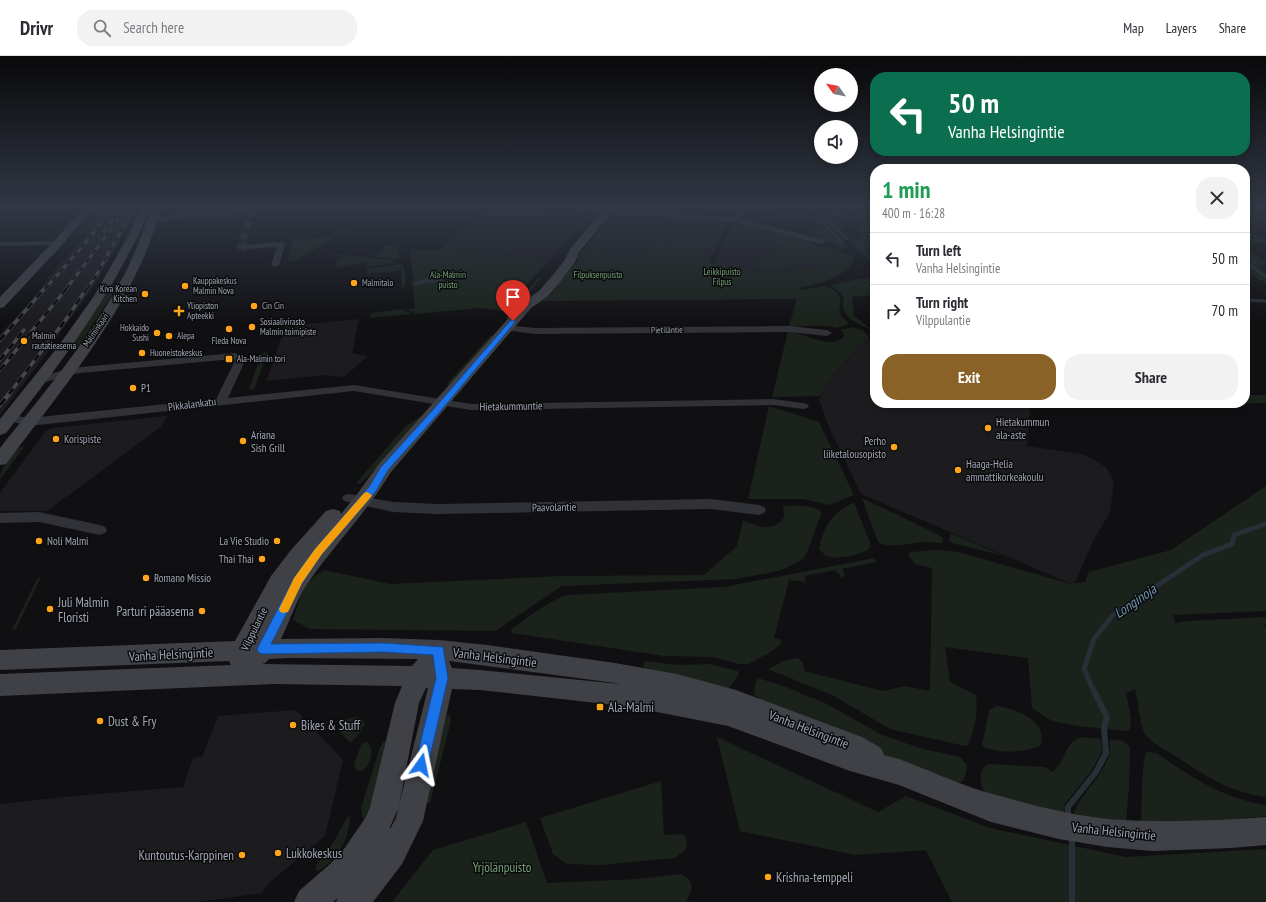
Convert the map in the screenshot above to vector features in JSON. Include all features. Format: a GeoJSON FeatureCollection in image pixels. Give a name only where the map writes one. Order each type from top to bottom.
{"type":"FeatureCollection","features":[{"type":"Feature","properties":{"kind":"main road"},"geometry":{"type":"LineString","coordinates":[[0,292],[50,246]]}},
{"type":"Feature","properties":{"kind":"main road"},"geometry":{"type":"LineString","coordinates":[[0,304],[51,246]]}},
{"type":"Feature","properties":{"kind":"main road","name":"Malminkaari"},"geometry":{"type":"LineString","coordinates":[[5,424],[60,354],[112,277],[127,246]]}},
{"type":"Feature","properties":{"kind":"main road","name":"Malminkaari"},"geometry":{"type":"LineString","coordinates":[[0,460],[96,334],[127,281],[143,246]]}},
{"type":"Feature","properties":{"kind":"main road","name":"Vilppulantie"},"geometry":{"type":"LineString","coordinates":[[239,676],[252,650],[278,582],[298,555],[356,500],[372,489],[384,469],[527,305],[547,288],[569,262],[578,246]]}},
{"type":"Feature","properties":{"kind":"main road","name":"Vanha Helsingintie"},"geometry":{"type":"LineString","coordinates":[[0,660],[252,650],[383,648],[439,650],[487,654],[615,673],[677,685],[736,702],[853,746],[899,772]]}},
{"type":"Feature","properties":{"kind":"main road"},"geometry":{"type":"LineString","coordinates":[[352,902],[386,863],[400,841],[409,821],[430,678],[439,650]]}},
{"type":"Feature","properties":{"kind":"main road","name":"Vanha Helsingintie"},"geometry":{"type":"LineString","coordinates":[[0,685],[274,674],[480,680],[606,693],[652,700],[728,716],[850,758],[899,772],[991,808],[1045,822],[1107,833],[1153,836],[1231,834],[1266,831]]}},
{"type":"Feature","properties":{"kind":"main road"},"geometry":{"type":"LineString","coordinates":[[310,902],[340,876],[354,860],[376,827],[384,808],[407,704],[430,678]]}},
{"type":"Feature","properties":{"kind":"street"},"geometry":{"type":"LineString","coordinates":[[247,247],[252,246]]}},
{"type":"Feature","properties":{"kind":"street"},"geometry":{"type":"LineString","coordinates":[[274,264],[280,246]]}},
{"type":"Feature","properties":{"kind":"street","name":"Pietiläntie"},"geometry":{"type":"LineString","coordinates":[[507,328],[535,331],[790,329],[827,333]]}},
{"type":"Feature","properties":{"kind":"street","name":"Pikkalankatu"},"geometry":{"type":"LineString","coordinates":[[5,424],[221,401],[240,361],[238,357],[224,356],[66,372],[39,381]]}},
{"type":"Feature","properties":{"kind":"street","name":"Hietakummuntie"},"geometry":{"type":"LineString","coordinates":[[221,401],[354,388],[471,407],[773,402],[803,406]]}},
{"type":"Feature","properties":{"kind":"street","name":"Paavolantie"},"geometry":{"type":"LineString","coordinates":[[356,500],[393,507],[437,508],[711,504],[759,510]]}},
{"type":"Feature","properties":{"kind":"street"},"geometry":{"type":"LineString","coordinates":[[0,518],[39,517],[100,530]]}},
{"type":"Feature","properties":{"kind":"shaded area"},"geometry":{"type":"Polygon","coordinates":[[[75,246],[117,246],[95,284],[51,346],[52,347],[0,415],[0,334],[37,295],[48,278],[75,246]]]}},
{"type":"Feature","properties":{"kind":"shaded area"},"geometry":{"type":"Polygon","coordinates":[[[443,246],[562,246],[549,260],[441,248],[443,246]]]}},
{"type":"Feature","properties":{"kind":"shaded area"},"geometry":{"type":"Polygon","coordinates":[[[586,246],[717,246],[710,262],[584,249],[586,246]]]}},
{"type":"Feature","properties":{"kind":"shaded area"},"geometry":{"type":"Polygon","coordinates":[[[722,246],[819,246],[845,259],[840,266],[827,265],[804,271],[792,270],[772,273],[746,271],[714,263],[722,246]]]}},
{"type":"Feature","properties":{"kind":"shaded area"},"geometry":{"type":"Polygon","coordinates":[[[451,274],[456,275],[454,279],[413,286],[415,281],[451,274]]]}},
{"type":"Feature","properties":{"kind":"shaded area"},"geometry":{"type":"Polygon","coordinates":[[[359,319],[352,353],[368,356],[344,377],[325,375],[266,381],[286,326],[359,319]]]}},
{"type":"Feature","properties":{"kind":"shaded area"},"geometry":{"type":"Polygon","coordinates":[[[866,339],[870,340],[870,408],[1030,408],[1027,446],[1081,454],[1095,460],[1107,468],[1114,483],[1110,512],[1093,541],[1074,585],[861,494],[829,427],[819,399],[835,372],[866,339]]]}},
{"type":"Feature","properties":{"kind":"shaded area"},"geometry":{"type":"Polygon","coordinates":[[[167,416],[161,427],[47,511],[0,511],[0,493],[45,432],[52,428],[167,416]]]}},
{"type":"Feature","properties":{"kind":"shaded area"},"geometry":{"type":"Polygon","coordinates":[[[296,710],[343,760],[325,836],[269,883],[261,893],[199,902],[0,902],[0,804],[183,787],[193,758],[202,757],[218,716],[296,710]]]}},
{"type":"Feature","properties":{"kind":"green space"},"geometry":{"type":"Polygon","coordinates":[[[292,246],[319,246],[296,261],[288,262],[292,246]]]}},
{"type":"Feature","properties":{"kind":"green space"},"geometry":{"type":"Polygon","coordinates":[[[386,246],[398,247],[400,257],[396,259],[369,256],[378,255],[384,250],[382,250],[386,246]]]}},
{"type":"Feature","properties":{"kind":"green space"},"geometry":{"type":"Polygon","coordinates":[[[654,246],[661,246],[661,248],[701,248],[701,253],[711,257],[709,262],[746,271],[768,273],[792,270],[804,271],[822,265],[840,266],[818,263],[791,265],[790,268],[767,271],[751,267],[754,267],[776,249],[784,246],[830,247],[853,256],[854,260],[851,266],[845,271],[830,279],[799,288],[799,290],[826,287],[835,291],[840,298],[840,315],[848,322],[847,325],[836,328],[828,326],[789,326],[797,299],[542,301],[551,294],[578,261],[578,256],[584,249],[635,254],[654,250],[654,246]]]}},
{"type":"Feature","properties":{"kind":"green space"},"geometry":{"type":"Polygon","coordinates":[[[670,246],[710,246],[710,247],[670,248],[670,246]]]}},
{"type":"Feature","properties":{"kind":"green space"},"geometry":{"type":"Polygon","coordinates":[[[838,246],[847,246],[849,248],[842,249],[838,246]]]}},
{"type":"Feature","properties":{"kind":"green space"},"geometry":{"type":"Polygon","coordinates":[[[855,246],[870,246],[870,251],[866,251],[870,255],[870,261],[855,246]]]}},
{"type":"Feature","properties":{"kind":"green space","name":"Ala-Malmin puisto"},"geometry":{"type":"Polygon","coordinates":[[[441,248],[549,260],[509,307],[507,306],[503,311],[480,308],[416,314],[406,309],[415,308],[413,286],[409,284],[413,280],[410,249],[437,251],[441,248]]]}},
{"type":"Feature","properties":{"kind":"green space"},"geometry":{"type":"Polygon","coordinates":[[[1250,251],[1266,262],[1262,269],[1266,272],[1266,283],[1250,274],[1250,251]]]}},
{"type":"Feature","properties":{"kind":"green space"},"geometry":{"type":"Polygon","coordinates":[[[333,255],[393,260],[395,263],[367,267],[367,262],[336,268],[337,260],[343,257],[333,255]]]}},
{"type":"Feature","properties":{"kind":"green space"},"geometry":{"type":"Polygon","coordinates":[[[399,264],[403,265],[406,279],[404,287],[402,288],[401,270],[367,274],[367,269],[399,264]]]}},
{"type":"Feature","properties":{"kind":"green space"},"geometry":{"type":"Polygon","coordinates":[[[539,277],[542,277],[518,309],[509,319],[506,318],[539,277]]]}},
{"type":"Feature","properties":{"kind":"green space"},"geometry":{"type":"Polygon","coordinates":[[[870,278],[870,295],[852,297],[854,316],[870,329],[850,319],[843,308],[843,297],[830,285],[870,278]]]}},
{"type":"Feature","properties":{"kind":"green space"},"geometry":{"type":"Polygon","coordinates":[[[113,284],[119,284],[76,350],[68,351],[113,284]]]}},
{"type":"Feature","properties":{"kind":"green space"},"geometry":{"type":"Polygon","coordinates":[[[400,309],[413,314],[369,318],[371,313],[400,309]]]}},
{"type":"Feature","properties":{"kind":"green space"},"geometry":{"type":"Polygon","coordinates":[[[853,327],[862,330],[869,336],[868,339],[866,339],[835,372],[820,396],[772,397],[788,331],[826,342],[833,342],[844,336],[844,333],[840,330],[853,327]]]}},
{"type":"Feature","properties":{"kind":"green space"},"geometry":{"type":"Polygon","coordinates":[[[494,335],[475,358],[449,385],[446,385],[490,336],[494,335]]]}},
{"type":"Feature","properties":{"kind":"green space"},"geometry":{"type":"Polygon","coordinates":[[[268,352],[254,389],[250,390],[249,389],[262,353],[268,352]]]}},
{"type":"Feature","properties":{"kind":"green space"},"geometry":{"type":"Polygon","coordinates":[[[1250,395],[1266,395],[1266,403],[1250,403],[1250,395]]]}},
{"type":"Feature","properties":{"kind":"green space"},"geometry":{"type":"Polygon","coordinates":[[[769,406],[819,422],[854,495],[830,505],[803,499],[748,499],[769,406]]]}},
{"type":"Feature","properties":{"kind":"green space"},"geometry":{"type":"Polygon","coordinates":[[[424,414],[379,465],[360,484],[356,483],[406,426],[424,414]]]}},
{"type":"Feature","properties":{"kind":"green space"},"geometry":{"type":"Polygon","coordinates":[[[25,445],[0,480],[4,464],[11,455],[20,447],[25,445]]]}},
{"type":"Feature","properties":{"kind":"green space"},"geometry":{"type":"Polygon","coordinates":[[[1266,486],[1266,611],[1173,615],[1175,623],[1187,621],[1266,617],[1266,624],[1264,624],[1266,628],[1266,797],[1241,792],[1218,782],[1151,740],[1143,730],[1135,689],[1126,693],[1131,719],[1130,729],[1128,731],[1077,726],[1052,721],[1032,708],[1028,658],[945,647],[950,682],[976,695],[977,707],[974,727],[968,745],[965,746],[890,729],[834,696],[768,669],[783,661],[797,658],[803,663],[804,671],[883,691],[905,686],[930,691],[932,568],[915,564],[908,555],[911,552],[935,550],[958,552],[1071,584],[1085,582],[1089,572],[1171,550],[1266,486]]]}},
{"type":"Feature","properties":{"kind":"green space"},"geometry":{"type":"Polygon","coordinates":[[[862,498],[937,534],[943,538],[942,543],[922,542],[887,545],[878,542],[862,498]]]}},
{"type":"Feature","properties":{"kind":"green space"},"geometry":{"type":"Polygon","coordinates":[[[854,503],[870,542],[870,548],[851,556],[838,558],[833,558],[824,554],[819,549],[826,527],[840,510],[854,503]]]}},
{"type":"Feature","properties":{"kind":"green space"},"geometry":{"type":"Polygon","coordinates":[[[783,506],[808,507],[818,509],[822,512],[806,555],[800,561],[779,571],[736,579],[562,586],[495,631],[310,629],[293,620],[303,591],[311,580],[324,570],[390,584],[561,576],[704,575],[737,546],[743,520],[754,525],[770,527],[780,522],[784,517],[783,506]]]}},
{"type":"Feature","properties":{"kind":"green space"},"geometry":{"type":"Polygon","coordinates":[[[951,533],[1004,556],[952,543],[949,541],[951,533]]]}},
{"type":"Feature","properties":{"kind":"green space"},"geometry":{"type":"Polygon","coordinates":[[[874,558],[876,562],[842,569],[845,575],[842,578],[835,570],[805,576],[806,582],[789,580],[774,638],[782,640],[780,645],[769,653],[748,664],[739,664],[714,657],[664,656],[512,633],[511,631],[539,609],[567,595],[724,587],[874,558]]]}},
{"type":"Feature","properties":{"kind":"green space"},"geometry":{"type":"Polygon","coordinates":[[[41,577],[16,629],[12,630],[37,579],[41,577]]]}},
{"type":"Feature","properties":{"kind":"green space"},"geometry":{"type":"Polygon","coordinates":[[[645,661],[678,665],[709,664],[738,671],[739,674],[725,694],[643,667],[645,661]]]}},
{"type":"Feature","properties":{"kind":"green space"},"geometry":{"type":"Polygon","coordinates":[[[758,678],[786,687],[827,704],[882,735],[923,749],[961,758],[967,765],[963,781],[955,783],[910,766],[766,705],[754,694],[755,683],[758,678]]]}},
{"type":"Feature","properties":{"kind":"green space"},"geometry":{"type":"Polygon","coordinates":[[[996,706],[1012,709],[1028,717],[1035,723],[1040,730],[1042,737],[1040,746],[1026,750],[1003,752],[982,746],[989,710],[996,706]]]}},
{"type":"Feature","properties":{"kind":"green space"},"geometry":{"type":"Polygon","coordinates":[[[448,714],[451,721],[430,803],[425,803],[444,722],[448,714]]]}},
{"type":"Feature","properties":{"kind":"green space"},"geometry":{"type":"Polygon","coordinates":[[[355,717],[363,719],[365,724],[360,733],[350,743],[340,732],[341,721],[355,717]]]}},
{"type":"Feature","properties":{"kind":"green space"},"geometry":{"type":"Polygon","coordinates":[[[717,737],[878,812],[906,796],[990,828],[1126,857],[1266,849],[1266,902],[952,902],[926,850],[855,855],[740,831],[717,737]]]}},
{"type":"Feature","properties":{"kind":"green space"},"geometry":{"type":"Polygon","coordinates":[[[1081,737],[1101,739],[1102,752],[1092,770],[1065,804],[1064,815],[985,794],[980,778],[984,767],[987,764],[1045,767],[1052,772],[1060,764],[1071,744],[1081,737]]]}},
{"type":"Feature","properties":{"kind":"green space"},"geometry":{"type":"Polygon","coordinates":[[[1110,740],[1119,740],[1130,747],[1129,788],[1126,821],[1073,816],[1080,800],[1101,772],[1109,756],[1110,740]]]}},
{"type":"Feature","properties":{"kind":"green space"},"geometry":{"type":"Polygon","coordinates":[[[384,741],[387,741],[373,799],[364,823],[361,808],[380,747],[384,741]]]}},
{"type":"Feature","properties":{"kind":"green space"},"geometry":{"type":"Polygon","coordinates":[[[368,742],[372,754],[370,761],[362,771],[355,770],[354,764],[362,743],[368,742]]]}},
{"type":"Feature","properties":{"kind":"green space"},"geometry":{"type":"Polygon","coordinates":[[[1147,752],[1156,753],[1207,785],[1233,797],[1264,805],[1266,807],[1266,816],[1213,822],[1141,822],[1143,774],[1147,752]]]}},
{"type":"Feature","properties":{"kind":"green space"},"geometry":{"type":"Polygon","coordinates":[[[661,781],[664,835],[683,834],[687,840],[686,849],[675,858],[600,865],[567,864],[553,854],[540,818],[661,781]]]}},
{"type":"Feature","properties":{"kind":"green space"},"geometry":{"type":"Polygon","coordinates":[[[348,816],[350,818],[349,826],[341,848],[325,866],[319,871],[315,870],[317,864],[333,843],[348,816]]]}},
{"type":"Feature","properties":{"kind":"green space","name":"Yrjölänpuisto"},"geometry":{"type":"Polygon","coordinates":[[[526,822],[547,883],[639,879],[680,874],[689,879],[692,885],[686,902],[392,902],[433,850],[526,822]]]}},
{"type":"Feature","properties":{"kind":"waterway","name":"Longinoja"},"geometry":{"type":"LineString","coordinates":[[1250,258],[1255,262],[1251,266],[1266,277]]}},
{"type":"Feature","properties":{"kind":"waterway"},"geometry":{"type":"LineString","coordinates":[[1250,300],[1266,301]]}},
{"type":"Feature","properties":{"kind":"waterway","name":"Longinoja"},"geometry":{"type":"LineString","coordinates":[[1094,692],[1084,669],[1094,639],[1113,615],[1203,555],[1232,544],[1234,535],[1263,525]]}},
{"type":"Feature","properties":{"kind":"waterway","name":"Longinoja"},"geometry":{"type":"LineString","coordinates":[[1068,815],[1068,807],[1096,772],[1106,753],[1104,727],[1107,717],[1094,691]]}},
{"type":"Feature","properties":{"kind":"waterway","name":"Longinoja"},"geometry":{"type":"LineString","coordinates":[[1072,841],[1072,902]]}},
{"type":"Feature","properties":{"kind":"railway"},"geometry":{"type":"LineString","coordinates":[[45,289],[82,246]]}},
{"type":"Feature","properties":{"kind":"railway"},"geometry":{"type":"LineString","coordinates":[[66,289],[98,246]]}},
{"type":"Feature","properties":{"kind":"railway"},"geometry":{"type":"LineString","coordinates":[[87,289],[112,246]]}},
{"type":"Feature","properties":{"kind":"railway"},"geometry":{"type":"LineString","coordinates":[[0,340],[45,288]]}},
{"type":"Feature","properties":{"kind":"railway"},"geometry":{"type":"LineString","coordinates":[[0,370],[67,288]]}},
{"type":"Feature","properties":{"kind":"railway"},"geometry":{"type":"LineString","coordinates":[[9,394],[67,318],[87,288]]}},
{"type":"Feature","properties":{"kind":"railway"},"geometry":{"type":"LineString","coordinates":[[0,360],[24,330]]}},
{"type":"Feature","properties":{"kind":"railway"},"geometry":{"type":"LineString","coordinates":[[0,405],[10,393]]}},
{"type":"Feature","properties":{"kind":"slow traffic"},"geometry":{"type":"LineString","coordinates":[[284,609],[298,581],[318,552],[367,495]]}},
{"type":"Feature","properties":{"kind":"place","name":"Malmitalo"},"geometry":{"type":"Point","coordinates":[354,283]}},
{"type":"Feature","properties":{"kind":"place","name":"Kauppakeskus Malmin Nova"},"geometry":{"type":"Point","coordinates":[185,286]}},
{"type":"Feature","properties":{"kind":"place","name":"Kiva Korean Kitchen"},"geometry":{"type":"Point","coordinates":[145,294]}},
{"type":"Feature","properties":{"kind":"place","name":"Cin Cin"},"geometry":{"type":"Point","coordinates":[254,306]}},
{"type":"Feature","properties":{"kind":"place","name":"Yliopiston Apteekki"},"geometry":{"type":"Point","coordinates":[179,311]}},
{"type":"Feature","properties":{"kind":"place","name":"Sosiaalivirasto Malmin toimipiste"},"geometry":{"type":"Point","coordinates":[252,327]}},
{"type":"Feature","properties":{"kind":"place","name":"Fleda Nova"},"geometry":{"type":"Point","coordinates":[229,329]}},
{"type":"Feature","properties":{"kind":"place","name":"Hokkaido Sushi"},"geometry":{"type":"Point","coordinates":[157,333]}},
{"type":"Feature","properties":{"kind":"place","name":"Alepa"},"geometry":{"type":"Point","coordinates":[169,336]}},
{"type":"Feature","properties":{"kind":"place","name":"Malmin rautatieasema"},"geometry":{"type":"Point","coordinates":[24,341]}},
{"type":"Feature","properties":{"kind":"place","name":"Huoneistokeskus"},"geometry":{"type":"Point","coordinates":[142,353]}},
{"type":"Feature","properties":{"kind":"place","name":"Ala-Malmin tori"},"geometry":{"type":"Point","coordinates":[229,359]}},
{"type":"Feature","properties":{"kind":"place","name":"P1"},"geometry":{"type":"Point","coordinates":[133,388]}},
{"type":"Feature","properties":{"kind":"place","name":"Hietakummun ala-aste"},"geometry":{"type":"Point","coordinates":[988,428]}},
{"type":"Feature","properties":{"kind":"place","name":"Korispiste"},"geometry":{"type":"Point","coordinates":[56,439]}},
{"type":"Feature","properties":{"kind":"place","name":"Ariana Sish Grill"},"geometry":{"type":"Point","coordinates":[243,441]}},
{"type":"Feature","properties":{"kind":"place","name":"Perho liiketalousopisto"},"geometry":{"type":"Point","coordinates":[894,447]}},
{"type":"Feature","properties":{"kind":"place","name":"Haaga-Helia ammattikorkeakoulu"},"geometry":{"type":"Point","coordinates":[958,470]}},
{"type":"Feature","properties":{"kind":"place","name":"Noli Malmi"},"geometry":{"type":"Point","coordinates":[39,541]}},
{"type":"Feature","properties":{"kind":"place","name":"La Vie Studio"},"geometry":{"type":"Point","coordinates":[277,541]}},
{"type":"Feature","properties":{"kind":"place","name":"Thai Thai"},"geometry":{"type":"Point","coordinates":[262,559]}},
{"type":"Feature","properties":{"kind":"place","name":"Romano Missio"},"geometry":{"type":"Point","coordinates":[146,578]}},
{"type":"Feature","properties":{"kind":"place","name":"Juli Malmin Floristi"},"geometry":{"type":"Point","coordinates":[50,609]}},
{"type":"Feature","properties":{"kind":"place","name":"Parturi pääasema"},"geometry":{"type":"Point","coordinates":[202,611]}},
{"type":"Feature","properties":{"kind":"place","name":"Ala-Malmi"},"geometry":{"type":"Point","coordinates":[600,707]}},
{"type":"Feature","properties":{"kind":"place","name":"Dust & Fry"},"geometry":{"type":"Point","coordinates":[100,721]}},
{"type":"Feature","properties":{"kind":"place","name":"Bikes & Stuff"},"geometry":{"type":"Point","coordinates":[293,725]}},
{"type":"Feature","properties":{"kind":"place","name":"Lukkokeskus"},"geometry":{"type":"Point","coordinates":[278,853]}},
{"type":"Feature","properties":{"kind":"place","name":"Kuntoutus-Karppinen"},"geometry":{"type":"Point","coordinates":[242,855]}},
{"type":"Feature","properties":{"kind":"place","name":"Krishna-temppeli"},"geometry":{"type":"Point","coordinates":[768,877]}},
{"type":"Feature","properties":{"kind":"route"},"geometry":{"type":"LineString","coordinates":[[421,765],[442,678],[439,650],[383,648],[263,649],[275,629],[298,581],[318,552],[372,489],[384,469],[513,321]]}},
{"type":"Feature","properties":{"kind":"park label","name":"Filpuksenpuisto"},"geometry":{"type":"Point","coordinates":[598,275]}},
{"type":"Feature","properties":{"kind":"park label","name":"Leikkipuisto Filpus"},"geometry":{"type":"Point","coordinates":[722,278]}}]}
